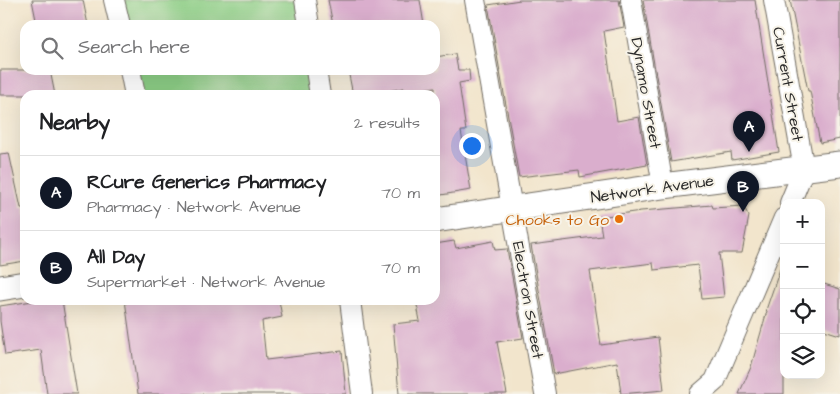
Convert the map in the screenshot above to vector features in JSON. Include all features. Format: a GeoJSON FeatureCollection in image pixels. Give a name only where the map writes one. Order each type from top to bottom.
{"type":"FeatureCollection","features":[{"type":"Feature","properties":{"kind":"street"},"geometry":{"type":"LineString","coordinates":[[114,0],[119,20]]}},
{"type":"Feature","properties":{"kind":"street"},"geometry":{"type":"LineString","coordinates":[[305,0],[308,20]]}},
{"type":"Feature","properties":{"kind":"street","name":"Electron Street"},"geometry":{"type":"LineString","coordinates":[[475,0],[545,394]]}},
{"type":"Feature","properties":{"kind":"street","name":"Dynamo Street"},"geometry":{"type":"LineString","coordinates":[[631,0],[663,186]]}},
{"type":"Feature","properties":{"kind":"street","name":"Current Street"},"geometry":{"type":"LineString","coordinates":[[774,0],[804,169]]}},
{"type":"Feature","properties":{"kind":"street"},"geometry":{"type":"LineString","coordinates":[[131,75],[134,90]]}},
{"type":"Feature","properties":{"kind":"street"},"geometry":{"type":"LineString","coordinates":[[317,75],[319,90]]}},
{"type":"Feature","properties":{"kind":"street","name":"Network Avenue"},"geometry":{"type":"LineString","coordinates":[[440,219],[663,186],[840,164]]}},
{"type":"Feature","properties":{"kind":"street"},"geometry":{"type":"LineString","coordinates":[[792,199],[804,169]]}},
{"type":"Feature","properties":{"kind":"street"},"geometry":{"type":"LineString","coordinates":[[700,394],[715,380],[780,227]]}},
{"type":"Feature","properties":{"kind":"street"},"geometry":{"type":"LineString","coordinates":[[0,288],[20,285]]}},
{"type":"Feature","properties":{"kind":"street"},"geometry":{"type":"LineString","coordinates":[[351,305],[362,394]]}},
{"type":"Feature","properties":{"kind":"green space"},"geometry":{"type":"Polygon","coordinates":[[[121,0],[304,0],[308,20],[126,20],[121,0]]]}},
{"type":"Feature","properties":{"kind":"green space"},"geometry":{"type":"Polygon","coordinates":[[[138,75],[317,75],[319,90],[142,90],[138,75]]]}},
{"type":"Feature","properties":{"kind":"building"},"geometry":{"type":"Polygon","coordinates":[[[32,0],[83,0],[87,20],[36,20],[32,0]]]}},
{"type":"Feature","properties":{"kind":"building"},"geometry":{"type":"Polygon","coordinates":[[[328,0],[420,0],[423,20],[332,20],[328,0]]]}},
{"type":"Feature","properties":{"kind":"building"},"geometry":{"type":"Polygon","coordinates":[[[520,0],[619,0],[624,27],[604,31],[617,121],[639,117],[647,165],[580,177],[579,170],[519,177],[488,5],[520,0]]]}},
{"type":"Feature","properties":{"kind":"building"},"geometry":{"type":"Polygon","coordinates":[[[643,0],[755,0],[779,152],[732,160],[731,152],[671,162],[643,0]]]}},
{"type":"Feature","properties":{"kind":"building"},"geometry":{"type":"Polygon","coordinates":[[[790,0],[840,0],[840,139],[820,143],[790,0]]]}},
{"type":"Feature","properties":{"kind":"building"},"geometry":{"type":"Polygon","coordinates":[[[455,54],[458,70],[469,70],[470,81],[459,83],[466,131],[461,131],[471,190],[440,195],[440,90],[435,90],[435,87],[416,90],[404,90],[404,88],[393,90],[352,90],[349,75],[440,75],[440,56],[455,54]]]}},
{"type":"Feature","properties":{"kind":"building"},"geometry":{"type":"Polygon","coordinates":[[[0,70],[20,70],[20,75],[51,75],[54,90],[20,90],[20,95],[0,95],[0,70]]]}},
{"type":"Feature","properties":{"kind":"building"},"geometry":{"type":"Polygon","coordinates":[[[9,153],[20,203],[20,262],[0,265],[0,154],[9,153]]]}},
{"type":"Feature","properties":{"kind":"building"},"geometry":{"type":"Polygon","coordinates":[[[712,205],[713,208],[743,206],[749,216],[742,253],[719,253],[724,297],[702,299],[698,265],[654,270],[653,263],[590,271],[601,345],[658,337],[664,390],[621,394],[617,362],[554,374],[531,245],[602,236],[599,217],[641,211],[712,205]]]}},
{"type":"Feature","properties":{"kind":"building"},"geometry":{"type":"Polygon","coordinates":[[[454,241],[456,248],[493,241],[495,250],[507,249],[523,338],[497,342],[507,394],[399,394],[393,324],[420,321],[417,305],[440,305],[440,243],[454,241]]]}},
{"type":"Feature","properties":{"kind":"building"},"geometry":{"type":"Polygon","coordinates":[[[780,269],[780,379],[784,379],[784,394],[739,394],[751,367],[766,310],[780,269]]]}},
{"type":"Feature","properties":{"kind":"building"},"geometry":{"type":"Polygon","coordinates":[[[825,284],[840,289],[840,335],[825,330],[825,284]]]}},
{"type":"Feature","properties":{"kind":"building"},"geometry":{"type":"Polygon","coordinates":[[[20,303],[20,305],[63,305],[77,394],[47,394],[41,350],[5,355],[0,321],[0,306],[20,303]]]}},
{"type":"Feature","properties":{"kind":"building"},"geometry":{"type":"Polygon","coordinates":[[[126,305],[280,305],[282,317],[262,321],[266,360],[342,351],[346,394],[138,394],[126,305]]]}},
{"type":"Feature","properties":{"kind":"place","name":"RCure Generics Pharmacy"},"geometry":{"type":"Point","coordinates":[749,152]}},
{"type":"Feature","properties":{"kind":"place","name":"All Day"},"geometry":{"type":"Point","coordinates":[743,212]}},
{"type":"Feature","properties":{"kind":"place","name":"Chooks to Go"},"geometry":{"type":"Point","coordinates":[619,219]}}]}
